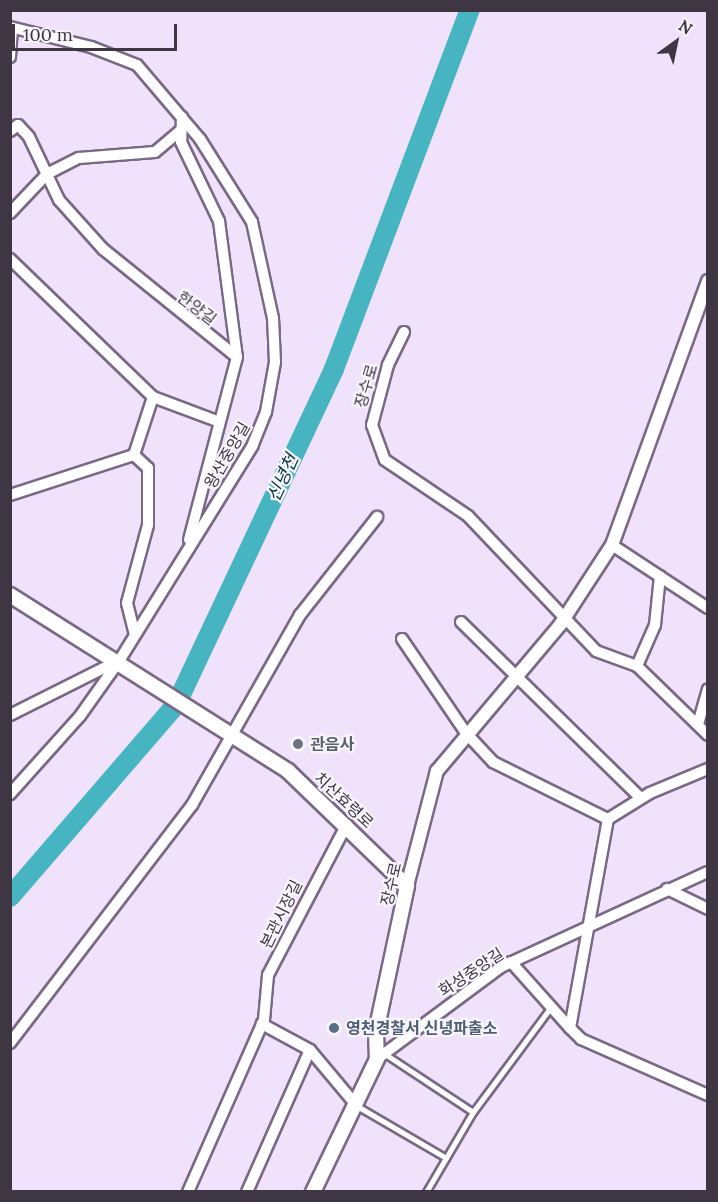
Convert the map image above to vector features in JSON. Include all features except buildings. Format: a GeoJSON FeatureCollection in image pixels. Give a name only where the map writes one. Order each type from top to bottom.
{"type":"FeatureCollection","features":[{"type":"Feature","properties":{"kind":"main road"},"geometry":{"type":"LineString","coordinates":[[10,595],[119,661]]}},
{"type":"Feature","properties":{"kind":"main road","name":"치산효령로"},"geometry":{"type":"LineString","coordinates":[[119,661],[288,771],[347,824],[407,886]]}},
{"type":"Feature","properties":{"kind":"main road","name":"장수로"},"geometry":{"type":"LineString","coordinates":[[313,1191],[381,1056],[376,1032],[407,886]]}},
{"type":"Feature","properties":{"kind":"street"},"geometry":{"type":"LineString","coordinates":[[10,57],[11,27]]}},
{"type":"Feature","properties":{"kind":"street","name":"왕산중앙길"},"geometry":{"type":"LineString","coordinates":[[10,794],[80,716],[119,661],[256,439],[275,362],[273,318],[252,222],[182,117],[124,58],[11,27]]}},
{"type":"Feature","properties":{"kind":"street","name":"한양길"},"geometry":{"type":"LineString","coordinates":[[10,115],[14,128],[42,154],[47,174],[59,200],[103,249],[237,357]]}},
{"type":"Feature","properties":{"kind":"street"},"geometry":{"type":"LineString","coordinates":[[182,117],[181,142],[219,221],[237,357],[217,421],[186,552]]}},
{"type":"Feature","properties":{"kind":"street"},"geometry":{"type":"LineString","coordinates":[[10,213],[47,174],[88,154],[155,152],[181,130]]}},
{"type":"Feature","properties":{"kind":"street","name":"왕산중앙길"},"geometry":{"type":"LineString","coordinates":[[10,259],[153,398],[217,421]]}},
{"type":"Feature","properties":{"kind":"street","name":"장수로"},"geometry":{"type":"LineString","coordinates":[[407,886],[437,771],[565,617],[612,545],[708,281]]}},
{"type":"Feature","properties":{"kind":"street","name":"장수로"},"geometry":{"type":"LineString","coordinates":[[404,332],[377,401],[372,425],[379,452],[468,516],[596,651],[637,666],[708,735]]}},
{"type":"Feature","properties":{"kind":"street"},"geometry":{"type":"LineString","coordinates":[[134,455],[153,398]]}},
{"type":"Feature","properties":{"kind":"street"},"geometry":{"type":"LineString","coordinates":[[10,495],[134,455]]}},
{"type":"Feature","properties":{"kind":"street"},"geometry":{"type":"LineString","coordinates":[[134,455],[148,468],[148,525],[127,603],[135,634]]}},
{"type":"Feature","properties":{"kind":"street"},"geometry":{"type":"LineString","coordinates":[[10,1043],[192,805],[227,730],[300,615],[376,517]]}},
{"type":"Feature","properties":{"kind":"street"},"geometry":{"type":"LineString","coordinates":[[612,545],[708,608]]}},
{"type":"Feature","properties":{"kind":"street"},"geometry":{"type":"LineString","coordinates":[[637,666],[655,625],[660,576]]}},
{"type":"Feature","properties":{"kind":"street"},"geometry":{"type":"LineString","coordinates":[[462,622],[641,798]]}},
{"type":"Feature","properties":{"kind":"street"},"geometry":{"type":"LineString","coordinates":[[402,639],[466,734],[493,762],[608,819]]}},
{"type":"Feature","properties":{"kind":"street"},"geometry":{"type":"LineString","coordinates":[[10,715],[119,661]]}},
{"type":"Feature","properties":{"kind":"street"},"geometry":{"type":"LineString","coordinates":[[698,724],[708,689]]}},
{"type":"Feature","properties":{"kind":"street"},"geometry":{"type":"LineString","coordinates":[[570,1028],[608,819],[641,798],[708,770]]}},
{"type":"Feature","properties":{"kind":"street","name":"본관시장길"},"geometry":{"type":"LineString","coordinates":[[188,1191],[262,1024],[268,975],[347,824]]}},
{"type":"Feature","properties":{"kind":"street","name":"화성중앙길"},"geometry":{"type":"LineString","coordinates":[[381,1056],[463,991],[511,962],[589,922],[708,872]]}},
{"type":"Feature","properties":{"kind":"street"},"geometry":{"type":"LineString","coordinates":[[667,889],[708,909]]}},
{"type":"Feature","properties":{"kind":"street"},"geometry":{"type":"LineString","coordinates":[[511,962],[581,1039],[708,1095]]}},
{"type":"Feature","properties":{"kind":"street"},"geometry":{"type":"LineString","coordinates":[[262,1024],[310,1050],[357,1106]]}},
{"type":"Feature","properties":{"kind":"street"},"geometry":{"type":"LineString","coordinates":[[247,1191],[310,1050]]}},
{"type":"Feature","properties":{"kind":"lane"},"geometry":{"type":"LineString","coordinates":[[426,1191],[473,1112],[551,1006]]}},
{"type":"Feature","properties":{"kind":"lane"},"geometry":{"type":"LineString","coordinates":[[381,1056],[473,1112]]}},
{"type":"Feature","properties":{"kind":"lane"},"geometry":{"type":"LineString","coordinates":[[357,1106],[446,1158]]}},
{"type":"Feature","properties":{"kind":"waterway","name":"신녕천"},"geometry":{"type":"LineString","coordinates":[[10,897],[176,705],[334,369],[470,10]]}},
{"type":"Feature","properties":{"kind":"place","name":"관음사"},"geometry":{"type":"Point","coordinates":[298,744]}},
{"type":"Feature","properties":{"kind":"place","name":"영천경찰서 신녕파출소"},"geometry":{"type":"Point","coordinates":[334,1028]}}]}
